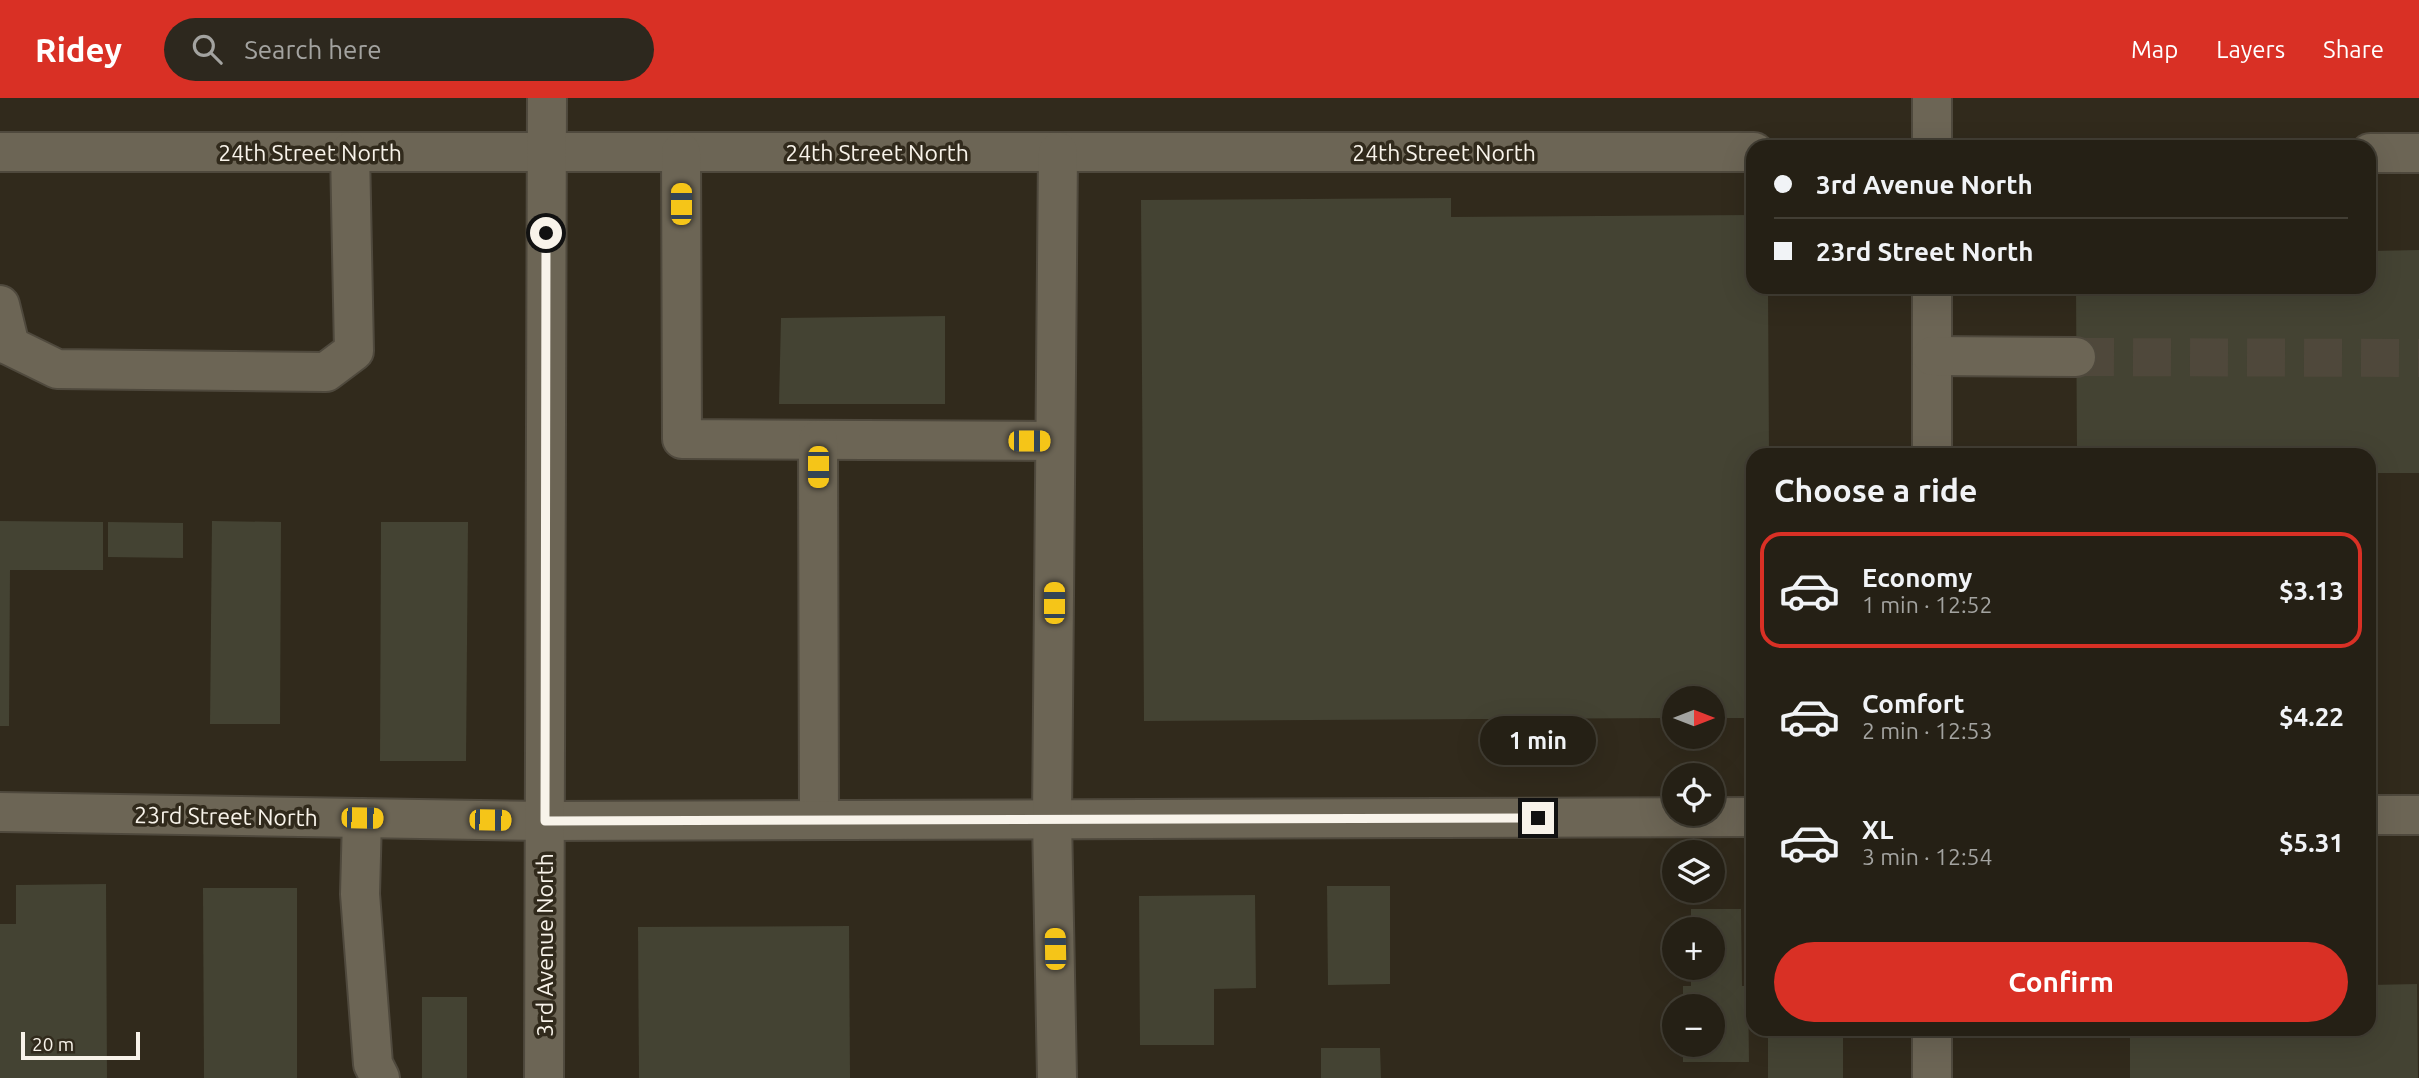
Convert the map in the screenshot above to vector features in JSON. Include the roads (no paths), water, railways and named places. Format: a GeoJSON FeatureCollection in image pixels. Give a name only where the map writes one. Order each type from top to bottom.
{"type":"FeatureCollection","features":[{"type":"Feature","properties":{"kind":"street","name":"3rd Avenue North"},"geometry":{"type":"LineString","coordinates":[[544,1078],[547,98]]}},
{"type":"Feature","properties":{"kind":"street"},"geometry":{"type":"LineString","coordinates":[[1932,98],[1932,140]]}},
{"type":"Feature","properties":{"kind":"street","name":"24th Street North"},"geometry":{"type":"LineString","coordinates":[[0,152],[1746,152]]}},
{"type":"Feature","properties":{"kind":"street"},"geometry":{"type":"LineString","coordinates":[[0,305],[10,346],[57,369],[327,372],[354,351],[350,152]]}},
{"type":"Feature","properties":{"kind":"street"},"geometry":{"type":"LineString","coordinates":[[681,152],[682,439],[1055,441]]}},
{"type":"Feature","properties":{"kind":"street"},"geometry":{"type":"LineString","coordinates":[[1058,152],[1052,820],[1058,1078]]}},
{"type":"Feature","properties":{"kind":"street"},"geometry":{"type":"LineString","coordinates":[[2376,153],[2419,153]]}},
{"type":"Feature","properties":{"kind":"street"},"geometry":{"type":"LineString","coordinates":[[1932,294],[1932,448]]}},
{"type":"Feature","properties":{"kind":"street"},"geometry":{"type":"LineString","coordinates":[[1932,356],[2077,357]]}},
{"type":"Feature","properties":{"kind":"street"},"geometry":{"type":"LineString","coordinates":[[818,440],[819,820]]}},
{"type":"Feature","properties":{"kind":"street","name":"23rd Street North"},"geometry":{"type":"LineString","coordinates":[[0,812],[545,821],[1746,817]]}},
{"type":"Feature","properties":{"kind":"street"},"geometry":{"type":"LineString","coordinates":[[2376,815],[2419,815]]}},
{"type":"Feature","properties":{"kind":"street"},"geometry":{"type":"LineString","coordinates":[[362,818],[360,894],[373,1064],[380,1078]]}},
{"type":"Feature","properties":{"kind":"street"},"geometry":{"type":"LineString","coordinates":[[1932,1036],[1932,1078]]}},
{"type":"Feature","properties":{"kind":"tunnel"},"geometry":{"type":"LineString","coordinates":[[2076,357],[2419,358]]}}]}
